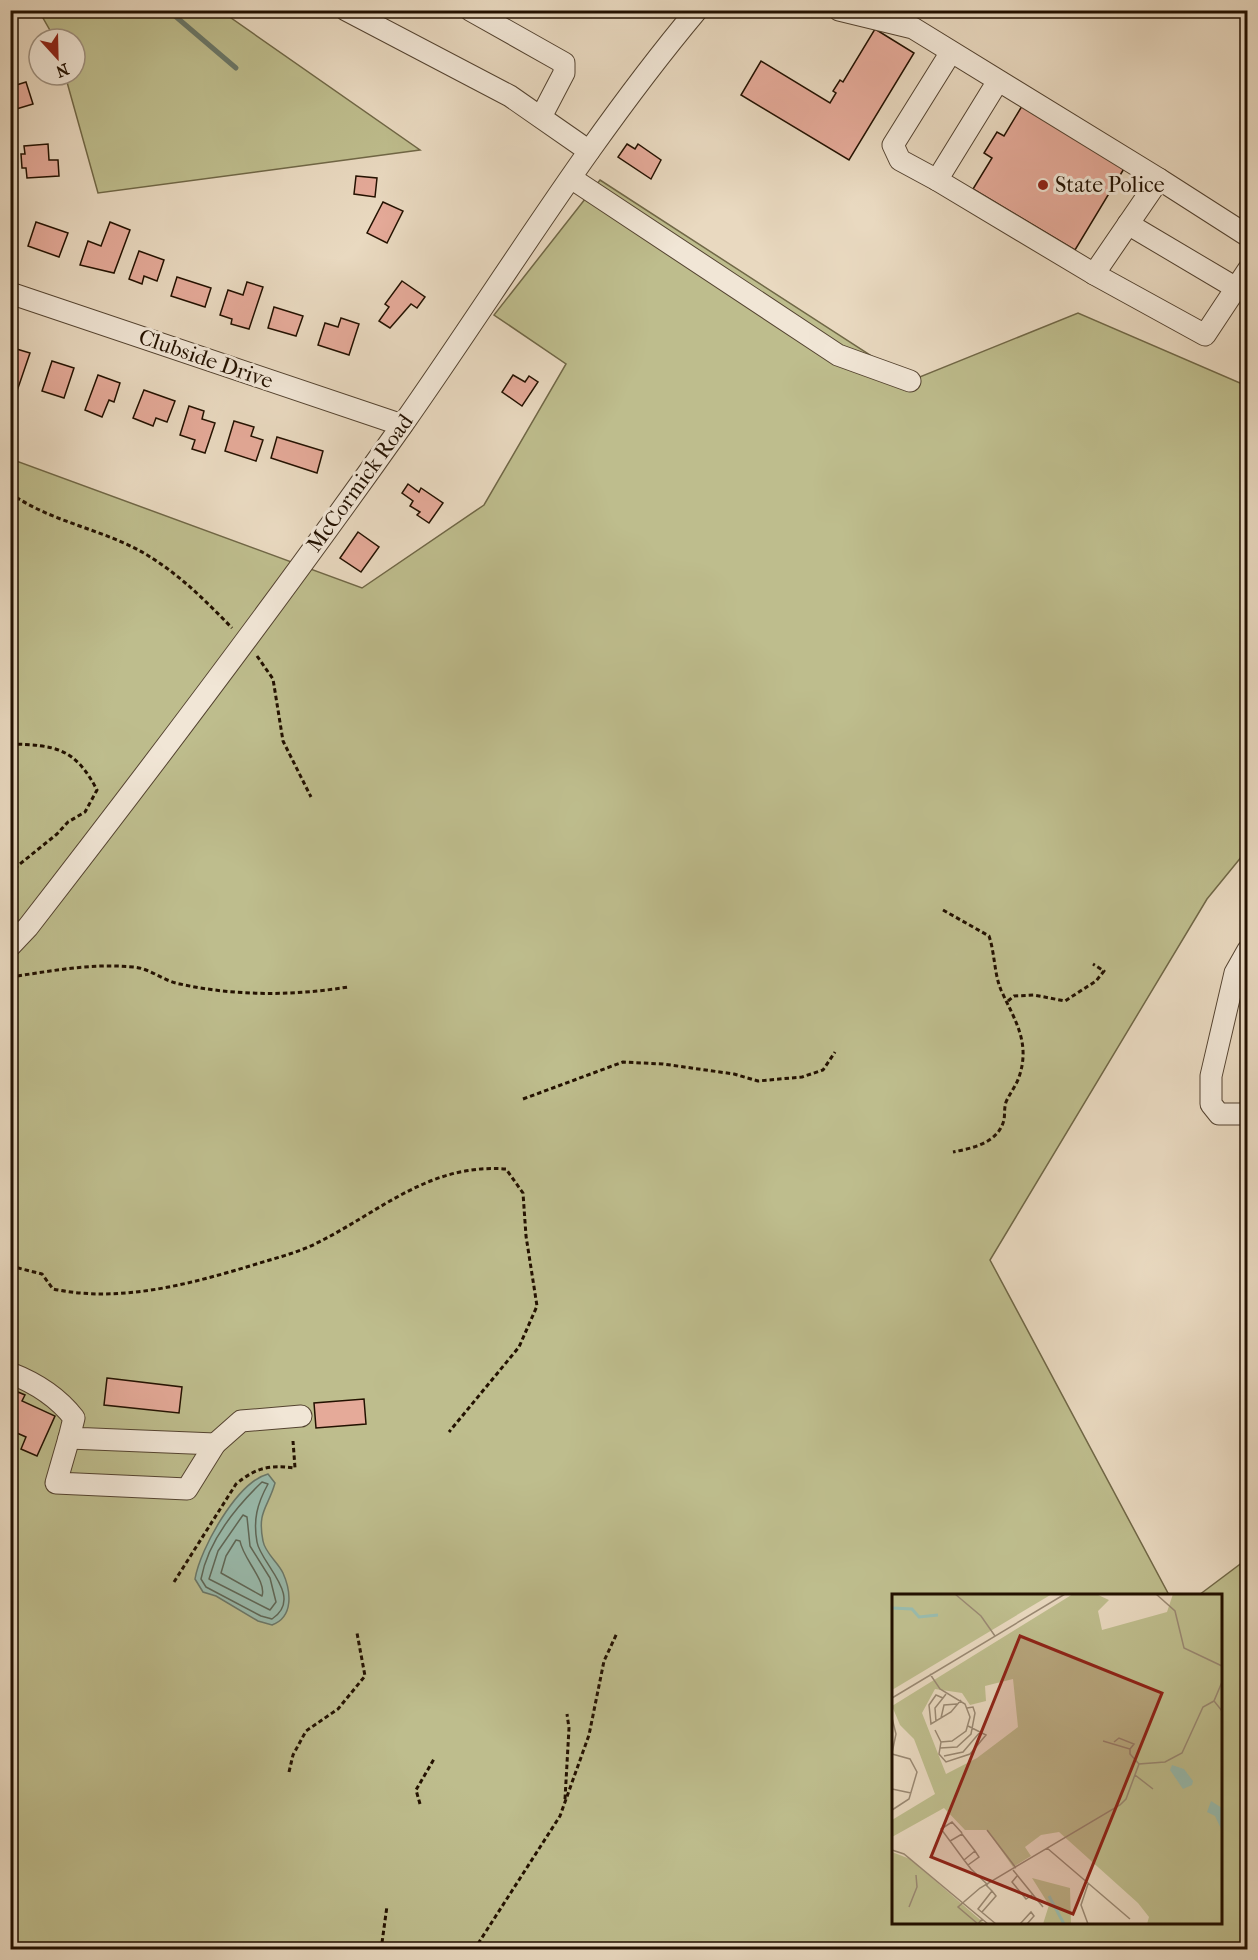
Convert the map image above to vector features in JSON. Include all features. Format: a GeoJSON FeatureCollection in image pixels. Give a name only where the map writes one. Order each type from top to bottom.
{"type":"FeatureCollection","features":[{"type":"Feature","properties":{"kind":"street"},"geometry":{"type":"LineString","coordinates":[[346,10],[372,16],[510,96],[590,151]]}},
{"type":"Feature","properties":{"kind":"street"},"geometry":{"type":"LineString","coordinates":[[470,10],[564,63],[564,73],[541,117]]}},
{"type":"Feature","properties":{"kind":"street","name":"McCormick Road"},"geometry":{"type":"LineString","coordinates":[[10,946],[28,927],[201,702],[402,425],[647,69],[697,10]]}},
{"type":"Feature","properties":{"kind":"street"},"geometry":{"type":"LineString","coordinates":[[839,10],[912,28],[1248,236]]}},
{"type":"Feature","properties":{"kind":"street"},"geometry":{"type":"LineString","coordinates":[[951,52],[893,145],[900,160],[1094,274],[1205,335],[1242,279],[1128,224]]}},
{"type":"Feature","properties":{"kind":"street"},"geometry":{"type":"LineString","coordinates":[[937,180],[998,81]]}},
{"type":"Feature","properties":{"kind":"street"},"geometry":{"type":"LineString","coordinates":[[571,178],[838,355],[910,381]]}},
{"type":"Feature","properties":{"kind":"street"},"geometry":{"type":"LineString","coordinates":[[1094,274],[1159,179]]}},
{"type":"Feature","properties":{"kind":"street","name":"Clubside Drive"},"geometry":{"type":"LineString","coordinates":[[10,293],[402,425]]}},
{"type":"Feature","properties":{"kind":"street"},"geometry":{"type":"LineString","coordinates":[[1248,950],[1234,973],[1211,1076],[1211,1104],[1219,1114],[1248,1114]]}},
{"type":"Feature","properties":{"kind":"street"},"geometry":{"type":"LineString","coordinates":[[10,1373],[26,1379],[59,1400],[74,1418],[56,1483],[187,1489],[215,1444],[241,1421],[301,1416]]}},
{"type":"Feature","properties":{"kind":"street"},"geometry":{"type":"LineString","coordinates":[[69,1437],[215,1444]]}},
{"type":"Feature","properties":{"kind":"path"},"geometry":{"type":"LineString","coordinates":[[10,493],[62,521],[125,543],[168,568],[188,583],[245,641],[273,679],[283,741],[311,797]]}},
{"type":"Feature","properties":{"kind":"path"},"geometry":{"type":"LineString","coordinates":[[10,744],[28,744],[70,753],[77,759],[97,790],[85,812],[68,822],[57,834],[10,872]]}},
{"type":"Feature","properties":{"kind":"path"},"geometry":{"type":"LineString","coordinates":[[943,910],[989,936],[998,979],[1020,1031],[1022,1059],[1018,1080],[1009,1094],[1002,1125],[994,1138],[975,1148],[953,1152]]}},
{"type":"Feature","properties":{"kind":"path"},"geometry":{"type":"LineString","coordinates":[[1008,1001],[1014,996],[1034,995],[1065,1001],[1096,981],[1104,971],[1093,964]]}},
{"type":"Feature","properties":{"kind":"path"},"geometry":{"type":"LineString","coordinates":[[10,977],[62,968],[134,967],[177,984],[208,990],[319,992],[348,987]]}},
{"type":"Feature","properties":{"kind":"path"},"geometry":{"type":"LineString","coordinates":[[523,1100],[623,1062],[645,1061],[734,1074],[758,1081],[802,1077],[822,1070],[835,1052]]}},
{"type":"Feature","properties":{"kind":"path"},"geometry":{"type":"LineString","coordinates":[[10,1266],[42,1274],[53,1289],[62,1291],[110,1294],[170,1288],[287,1255],[314,1245],[372,1210],[395,1200],[409,1189],[439,1177],[485,1168],[506,1169],[523,1193],[526,1236],[537,1306],[519,1347],[449,1432]]}},
{"type":"Feature","properties":{"kind":"path"},"geometry":{"type":"LineString","coordinates":[[174,1582],[236,1484],[251,1472],[263,1468],[295,1468],[293,1441]]}},
{"type":"Feature","properties":{"kind":"path"},"geometry":{"type":"LineString","coordinates":[[289,1772],[293,1755],[306,1731],[338,1709],[365,1677],[357,1633]]}},
{"type":"Feature","properties":{"kind":"path"},"geometry":{"type":"LineString","coordinates":[[474,1950],[560,1816],[590,1735],[604,1661],[617,1633]]}},
{"type":"Feature","properties":{"kind":"path"},"geometry":{"type":"LineString","coordinates":[[551,1830],[564,1804],[569,1728],[567,1714]]}},
{"type":"Feature","properties":{"kind":"path"},"geometry":{"type":"LineString","coordinates":[[420,1804],[416,1790],[434,1759]]}},
{"type":"Feature","properties":{"kind":"path"},"geometry":{"type":"LineString","coordinates":[[381,1950],[387,1906]]}},
{"type":"Feature","properties":{"kind":"shaded area"},"geometry":{"type":"Polygon","coordinates":[[[39,11],[221,11],[420,150],[98,193],[68,87],[87,87],[87,27],[48,27],[39,11]]]}},
{"type":"Feature","properties":{"kind":"shaded area"},"geometry":{"type":"Polygon","coordinates":[[[600,180],[910,381],[1078,313],[1247,386],[1247,850],[1207,899],[990,1260],[1168,1594],[892,1594],[892,1924],[1222,1924],[1222,1594],[1200,1594],[1247,1559],[1247,1949],[11,1949],[11,459],[362,588],[484,505],[566,364],[494,315],[600,180]]]}},
{"type":"Feature","properties":{"kind":"water"},"geometry":{"type":"Polygon","coordinates":[[[268,1474],[275,1483],[262,1516],[263,1541],[266,1550],[283,1573],[289,1595],[289,1603],[284,1616],[272,1625],[258,1621],[216,1596],[203,1592],[195,1579],[204,1551],[222,1518],[244,1490],[268,1474]]]}},
{"type":"Feature","properties":{"kind":"building"},"geometry":{"type":"Polygon","coordinates":[[[635,10],[650,10],[645,17],[635,10]]]}},
{"type":"Feature","properties":{"kind":"building"},"geometry":{"type":"Polygon","coordinates":[[[875,29],[914,53],[849,160],[741,95],[761,61],[830,103],[836,93],[833,91],[840,80],[843,82],[875,29]]]}},
{"type":"Feature","properties":{"kind":"building"},"geometry":{"type":"Polygon","coordinates":[[[26,82],[33,104],[13,110],[10,87],[26,82]]]}},
{"type":"Feature","properties":{"kind":"building"},"geometry":{"type":"Polygon","coordinates":[[[1022,106],[1125,167],[1075,250],[973,189],[992,158],[984,153],[997,132],[1004,136],[1022,106]]]}},
{"type":"Feature","properties":{"kind":"building"},"geometry":{"type":"Polygon","coordinates":[[[48,144],[49,160],[58,160],[59,176],[27,178],[26,168],[22,168],[21,154],[25,154],[24,146],[48,144]]]}},
{"type":"Feature","properties":{"kind":"building"},"geometry":{"type":"Polygon","coordinates":[[[627,144],[635,149],[638,144],[661,160],[651,179],[618,157],[627,144]]]}},
{"type":"Feature","properties":{"kind":"building"},"geometry":{"type":"Polygon","coordinates":[[[356,176],[377,178],[375,197],[354,194],[356,176]]]}},
{"type":"Feature","properties":{"kind":"building"},"geometry":{"type":"Polygon","coordinates":[[[383,202],[403,211],[387,243],[367,233],[383,202]]]}},
{"type":"Feature","properties":{"kind":"building"},"geometry":{"type":"Polygon","coordinates":[[[36,222],[68,233],[59,257],[28,246],[36,222]]]}},
{"type":"Feature","properties":{"kind":"building"},"geometry":{"type":"Polygon","coordinates":[[[110,222],[130,230],[114,273],[80,265],[88,241],[101,246],[110,222]]]}},
{"type":"Feature","properties":{"kind":"building"},"geometry":{"type":"Polygon","coordinates":[[[139,251],[164,260],[157,281],[144,276],[142,284],[129,279],[139,251]]]}},
{"type":"Feature","properties":{"kind":"building"},"geometry":{"type":"Polygon","coordinates":[[[177,277],[211,288],[205,307],[171,296],[177,277]]]}},
{"type":"Feature","properties":{"kind":"building"},"geometry":{"type":"Polygon","coordinates":[[[402,281],[425,297],[417,308],[411,304],[390,328],[379,321],[389,307],[385,304],[402,281]]]}},
{"type":"Feature","properties":{"kind":"building"},"geometry":{"type":"Polygon","coordinates":[[[247,282],[263,287],[249,329],[231,324],[232,319],[220,315],[228,290],[243,295],[247,282]]]}},
{"type":"Feature","properties":{"kind":"building"},"geometry":{"type":"Polygon","coordinates":[[[274,307],[303,316],[296,336],[268,328],[274,307]]]}},
{"type":"Feature","properties":{"kind":"building"},"geometry":{"type":"Polygon","coordinates":[[[341,318],[359,324],[349,355],[318,345],[325,323],[338,327],[341,318]]]}},
{"type":"Feature","properties":{"kind":"building"},"geometry":{"type":"Polygon","coordinates":[[[10,347],[30,353],[16,394],[10,393],[10,347]]]}},
{"type":"Feature","properties":{"kind":"building"},"geometry":{"type":"Polygon","coordinates":[[[52,361],[74,368],[64,398],[42,391],[52,361]]]}},
{"type":"Feature","properties":{"kind":"building"},"geometry":{"type":"Polygon","coordinates":[[[98,375],[120,383],[114,402],[109,400],[102,417],[85,410],[98,375]]]}},
{"type":"Feature","properties":{"kind":"building"},"geometry":{"type":"Polygon","coordinates":[[[513,375],[525,382],[529,376],[538,382],[522,406],[502,392],[513,375]]]}},
{"type":"Feature","properties":{"kind":"building"},"geometry":{"type":"Polygon","coordinates":[[[144,390],[175,401],[167,422],[156,418],[153,426],[133,418],[144,390]]]}},
{"type":"Feature","properties":{"kind":"building"},"geometry":{"type":"Polygon","coordinates":[[[189,406],[204,411],[202,419],[215,423],[205,453],[192,449],[195,440],[180,435],[189,406]]]}},
{"type":"Feature","properties":{"kind":"building"},"geometry":{"type":"Polygon","coordinates":[[[234,421],[254,427],[251,436],[263,440],[256,461],[225,451],[234,421]]]}},
{"type":"Feature","properties":{"kind":"building"},"geometry":{"type":"Polygon","coordinates":[[[277,437],[323,451],[317,473],[271,458],[277,437]]]}},
{"type":"Feature","properties":{"kind":"building"},"geometry":{"type":"Polygon","coordinates":[[[408,484],[419,492],[421,488],[443,503],[429,523],[417,515],[420,512],[410,506],[413,501],[402,493],[408,484]]]}},
{"type":"Feature","properties":{"kind":"building"},"geometry":{"type":"Polygon","coordinates":[[[358,532],[379,547],[361,572],[340,558],[358,532]]]}},
{"type":"Feature","properties":{"kind":"building"},"geometry":{"type":"Polygon","coordinates":[[[107,1378],[182,1387],[179,1413],[104,1405],[107,1378]]]}},
{"type":"Feature","properties":{"kind":"building"},"geometry":{"type":"Polygon","coordinates":[[[18,1392],[25,1395],[22,1401],[55,1416],[37,1456],[21,1449],[26,1437],[10,1430],[10,1395],[16,1397],[18,1392]]]}},
{"type":"Feature","properties":{"kind":"building"},"geometry":{"type":"Polygon","coordinates":[[[364,1399],[366,1424],[316,1428],[314,1403],[364,1399]]]}},
{"type":"Feature","properties":{"kind":"waterway"},"geometry":{"type":"LineString","coordinates":[[168,10],[236,68]]}},
{"type":"Feature","properties":{"kind":"place","name":"State Police"},"geometry":{"type":"Point","coordinates":[1043,185]}}]}
